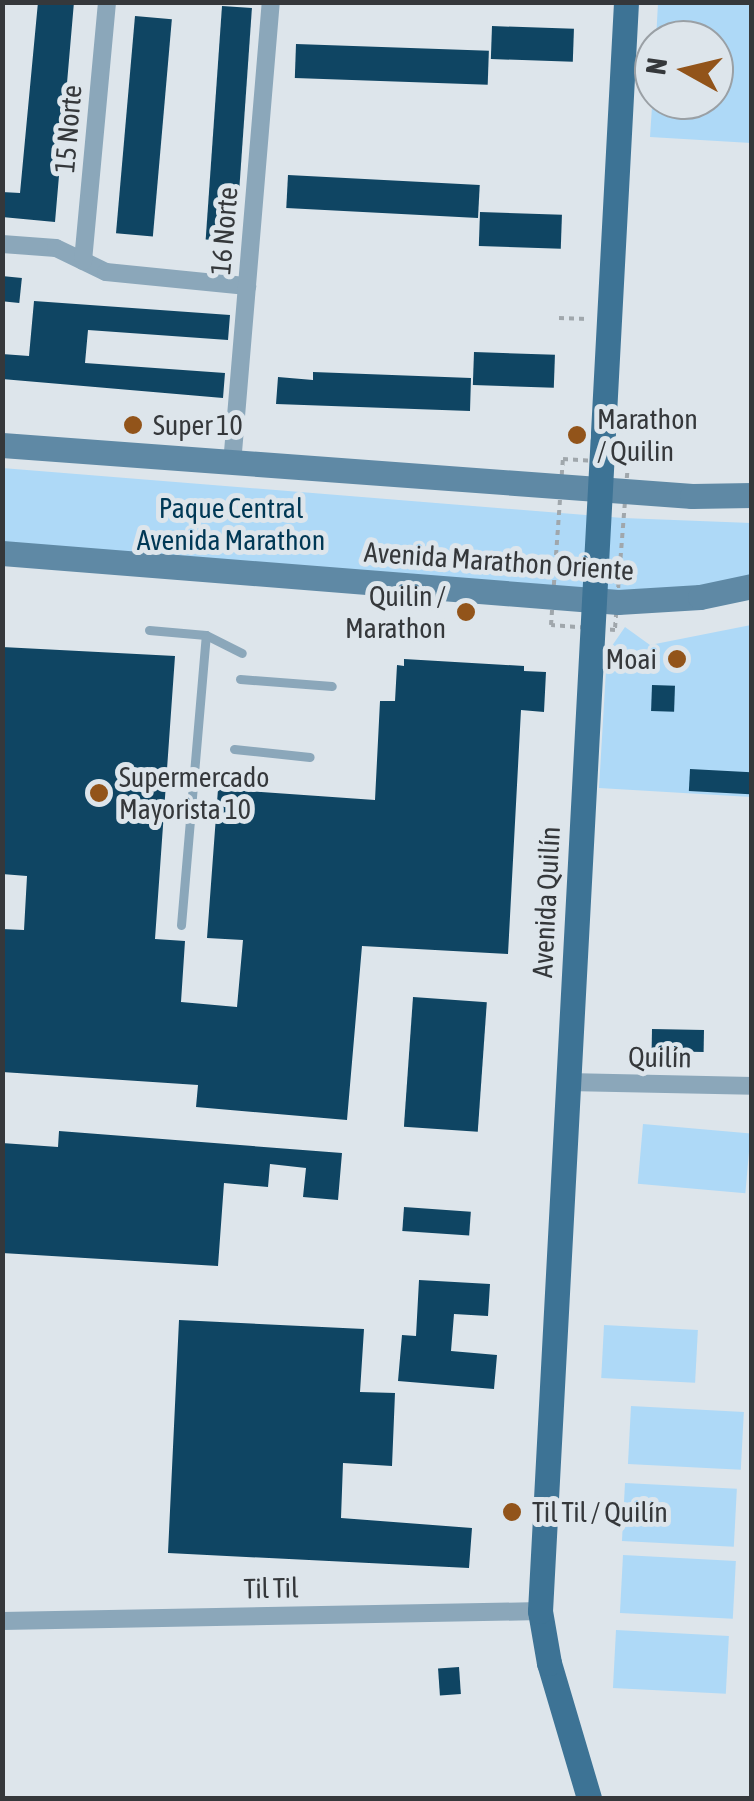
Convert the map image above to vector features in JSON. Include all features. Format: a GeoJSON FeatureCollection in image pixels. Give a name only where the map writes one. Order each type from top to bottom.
{"type":"FeatureCollection","features":[{"type":"Feature","properties":{"kind":"main road","name":"Avenida Quilín"},"geometry":{"type":"LineString","coordinates":[[589,1798],[549,1662],[540,1611],[626,2]]}},
{"type":"Feature","properties":{"kind":"main road"},"geometry":{"type":"LineString","coordinates":[[2,445],[599,490],[752,495]]}},
{"type":"Feature","properties":{"kind":"main road","name":"Avenida Marathon Oriente"},"geometry":{"type":"LineString","coordinates":[[2,553],[592,600],[674,600],[752,586]]}},
{"type":"Feature","properties":{"kind":"street","name":"15 Norte"},"geometry":{"type":"LineString","coordinates":[[83,262],[107,2]]}},
{"type":"Feature","properties":{"kind":"street","name":"16 Norte"},"geometry":{"type":"LineString","coordinates":[[232,464],[271,2]]}},
{"type":"Feature","properties":{"kind":"street"},"geometry":{"type":"LineString","coordinates":[[2,244],[56,248],[106,272],[247,286]]}},
{"type":"Feature","properties":{"kind":"street","name":"Quilín"},"geometry":{"type":"LineString","coordinates":[[567,1082],[752,1086]]}},
{"type":"Feature","properties":{"kind":"street","name":"Til Til"},"geometry":{"type":"LineString","coordinates":[[2,1620],[540,1611]]}},
{"type":"Feature","properties":{"kind":"lane"},"geometry":{"type":"LineString","coordinates":[[149,630],[206,635],[242,654]]}},
{"type":"Feature","properties":{"kind":"lane"},"geometry":{"type":"LineString","coordinates":[[181,925],[206,635]]}},
{"type":"Feature","properties":{"kind":"lane"},"geometry":{"type":"LineString","coordinates":[[240,679],[332,686]]}},
{"type":"Feature","properties":{"kind":"lane"},"geometry":{"type":"LineString","coordinates":[[234,749],[310,757]]}},
{"type":"Feature","properties":{"kind":"green space"},"geometry":{"type":"Polygon","coordinates":[[[658,3],[751,3],[751,143],[650,137],[651,120],[734,120],[734,20],[657,20],[658,3]]]}},
{"type":"Feature","properties":{"kind":"green space","name":"Paque Central Avenida Marathon"},"geometry":{"type":"Polygon","coordinates":[[[2,468],[623,518],[751,523],[751,577],[713,586],[621,592],[3,544],[2,468]]]}},
{"type":"Feature","properties":{"kind":"green space"},"geometry":{"type":"Polygon","coordinates":[[[751,625],[751,797],[599,788],[607,653],[625,627],[650,645],[751,625]]]}},
{"type":"Feature","properties":{"kind":"green space"},"geometry":{"type":"Polygon","coordinates":[[[643,1124],[751,1133],[745,1193],[638,1184],[643,1124]]]}},
{"type":"Feature","properties":{"kind":"green space"},"geometry":{"type":"Polygon","coordinates":[[[604,1325],[698,1330],[695,1383],[601,1378],[604,1325]]]}},
{"type":"Feature","properties":{"kind":"green space"},"geometry":{"type":"Polygon","coordinates":[[[631,1406],[744,1412],[741,1470],[628,1464],[631,1406]]]}},
{"type":"Feature","properties":{"kind":"green space"},"geometry":{"type":"Polygon","coordinates":[[[625,1483],[737,1489],[734,1547],[622,1541],[625,1483]]]}},
{"type":"Feature","properties":{"kind":"green space"},"geometry":{"type":"Polygon","coordinates":[[[623,1555],[736,1561],[733,1619],[620,1613],[623,1555]]]}},
{"type":"Feature","properties":{"kind":"green space"},"geometry":{"type":"Polygon","coordinates":[[[616,1630],[729,1636],[726,1694],[613,1688],[616,1630]]]}},
{"type":"Feature","properties":{"kind":"building"},"geometry":{"type":"Polygon","coordinates":[[[38,2],[74,2],[55,222],[2,217],[2,192],[20,193],[38,2]]]}},
{"type":"Feature","properties":{"kind":"building"},"geometry":{"type":"Polygon","coordinates":[[[222,6],[252,8],[236,242],[206,239],[222,6]]]}},
{"type":"Feature","properties":{"kind":"building"},"geometry":{"type":"Polygon","coordinates":[[[135,16],[172,19],[153,236],[116,233],[135,16]]]}},
{"type":"Feature","properties":{"kind":"building"},"geometry":{"type":"Polygon","coordinates":[[[492,26],[574,29],[573,62],[491,59],[492,26]]]}},
{"type":"Feature","properties":{"kind":"building"},"geometry":{"type":"Polygon","coordinates":[[[296,44],[489,51],[488,85],[295,78],[296,44]]]}},
{"type":"Feature","properties":{"kind":"building"},"geometry":{"type":"Polygon","coordinates":[[[288,175],[480,185],[478,218],[286,208],[288,175]]]}},
{"type":"Feature","properties":{"kind":"building"},"geometry":{"type":"Polygon","coordinates":[[[480,212],[562,215],[561,249],[479,246],[480,212]]]}},
{"type":"Feature","properties":{"kind":"building"},"geometry":{"type":"Polygon","coordinates":[[[2,276],[22,278],[19,303],[2,301],[2,276]]]}},
{"type":"Feature","properties":{"kind":"building"},"geometry":{"type":"Polygon","coordinates":[[[34,301],[230,315],[228,340],[88,330],[85,363],[225,373],[223,398],[2,379],[2,354],[29,356],[34,301]]]}},
{"type":"Feature","properties":{"kind":"building"},"geometry":{"type":"Polygon","coordinates":[[[474,352],[555,355],[554,388],[473,385],[474,352]]]}},
{"type":"Feature","properties":{"kind":"building"},"geometry":{"type":"Polygon","coordinates":[[[313,372],[471,378],[470,411],[276,404],[278,377],[313,380],[313,372]]]}},
{"type":"Feature","properties":{"kind":"building"},"geometry":{"type":"Polygon","coordinates":[[[2,647],[175,656],[155,939],[185,941],[181,1002],[237,1007],[243,940],[207,938],[218,789],[375,800],[380,701],[395,701],[397,665],[404,666],[404,659],[524,666],[524,671],[546,672],[544,712],[521,710],[508,954],[362,946],[347,1120],[196,1107],[198,1085],[2,1072],[2,929],[24,930],[27,876],[2,874],[2,647]]]}},
{"type":"Feature","properties":{"kind":"building"},"geometry":{"type":"Polygon","coordinates":[[[652,685],[675,686],[674,712],[651,711],[652,685]]]}},
{"type":"Feature","properties":{"kind":"building"},"geometry":{"type":"Polygon","coordinates":[[[690,769],[751,772],[750,794],[689,791],[690,769]]]}},
{"type":"Feature","properties":{"kind":"building"},"geometry":{"type":"Polygon","coordinates":[[[413,997],[487,1002],[478,1132],[404,1127],[413,997]]]}},
{"type":"Feature","properties":{"kind":"building"},"geometry":{"type":"Polygon","coordinates":[[[652,1029],[704,1030],[704,1052],[652,1051],[652,1029]]]}},
{"type":"Feature","properties":{"kind":"building"},"geometry":{"type":"Polygon","coordinates":[[[59,1131],[342,1153],[338,1200],[303,1197],[306,1168],[270,1164],[268,1187],[224,1183],[218,1266],[2,1253],[2,1143],[58,1147],[59,1131]]]}},
{"type":"Feature","properties":{"kind":"building"},"geometry":{"type":"Polygon","coordinates":[[[404,1207],[471,1212],[469,1236],[402,1231],[404,1207]]]}},
{"type":"Feature","properties":{"kind":"building"},"geometry":{"type":"Polygon","coordinates":[[[419,1280],[490,1284],[488,1316],[454,1314],[451,1351],[497,1355],[494,1389],[398,1381],[402,1335],[416,1336],[419,1280]]]}},
{"type":"Feature","properties":{"kind":"building"},"geometry":{"type":"Polygon","coordinates":[[[179,1320],[364,1329],[360,1392],[395,1393],[392,1466],[343,1463],[341,1518],[472,1528],[469,1568],[168,1553],[179,1320]]]}},
{"type":"Feature","properties":{"kind":"building"},"geometry":{"type":"Polygon","coordinates":[[[459,1667],[461,1694],[440,1695],[438,1668],[459,1667]]]}},
{"type":"Feature","properties":{"kind":"place","name":"Super 10"},"geometry":{"type":"Point","coordinates":[133,425]}},
{"type":"Feature","properties":{"kind":"place","name":"Marathon / Quilin"},"geometry":{"type":"Point","coordinates":[577,435]}},
{"type":"Feature","properties":{"kind":"place","name":"Quilin / Marathon"},"geometry":{"type":"Point","coordinates":[466,612]}},
{"type":"Feature","properties":{"kind":"place","name":"Moai"},"geometry":{"type":"Point","coordinates":[677,659]}},
{"type":"Feature","properties":{"kind":"place","name":"Supermercado Mayorista 10"},"geometry":{"type":"Point","coordinates":[99,793]}},
{"type":"Feature","properties":{"kind":"place","name":"Til Til / Quilín"},"geometry":{"type":"Point","coordinates":[512,1512]}}]}
